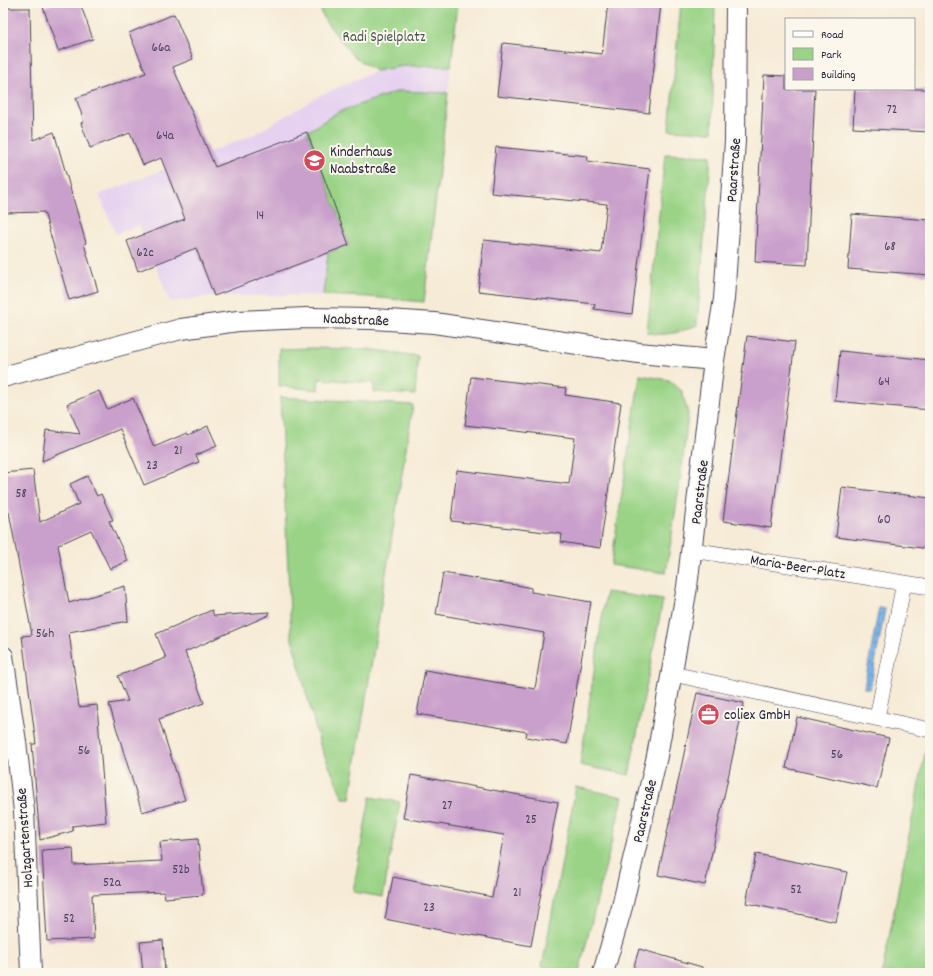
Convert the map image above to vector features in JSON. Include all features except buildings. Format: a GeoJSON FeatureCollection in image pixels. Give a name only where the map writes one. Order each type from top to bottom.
{"type":"FeatureCollection","features":[{"type":"Feature","properties":{"kind":"street","name":"Paarstraße"},"geometry":{"type":"LineString","coordinates":[[603,973],[622,907],[657,756],[692,550],[714,360],[724,299],[735,141],[736,3]]}},
{"type":"Feature","properties":{"kind":"street","name":"Naabstraße"},"geometry":{"type":"LineString","coordinates":[[3,377],[181,329],[238,322],[307,318],[373,319],[434,323],[640,353],[714,360]]}},
{"type":"Feature","properties":{"kind":"street","name":"Maria-Beer-Platz"},"geometry":{"type":"LineString","coordinates":[[692,550],[930,587]]}},
{"type":"Feature","properties":{"kind":"street"},"geometry":{"type":"LineString","coordinates":[[877,718],[904,582]]}},
{"type":"Feature","properties":{"kind":"street","name":"Holzgartenstraße"},"geometry":{"type":"LineString","coordinates":[[3,656],[16,742],[24,811],[31,973]]}},
{"type":"Feature","properties":{"kind":"street"},"geometry":{"type":"LineString","coordinates":[[672,674],[930,730]]}},
{"type":"Feature","properties":{"kind":"shaded area","name":"Kinderhaus Naabstraße"},"geometry":{"type":"Polygon","coordinates":[[[404,66],[451,66],[424,302],[370,297],[323,295],[214,296],[170,302],[155,264],[164,260],[153,231],[143,235],[139,225],[116,234],[99,195],[255,134],[321,95],[376,71],[404,66]]]}},
{"type":"Feature","properties":{"kind":"green space","name":"Radi Spielplatz"},"geometry":{"type":"Polygon","coordinates":[[[317,3],[458,3],[451,66],[404,66],[376,71],[354,57],[326,22],[317,3]]]}},
{"type":"Feature","properties":{"kind":"green space"},"geometry":{"type":"Polygon","coordinates":[[[681,3],[715,3],[712,132],[669,130],[681,3]]]}},
{"type":"Feature","properties":{"kind":"green space"},"geometry":{"type":"Polygon","coordinates":[[[399,91],[448,93],[424,302],[370,297],[323,295],[328,253],[349,245],[307,132],[338,112],[399,91]]]}},
{"type":"Feature","properties":{"kind":"green space"},"geometry":{"type":"Polygon","coordinates":[[[665,154],[711,156],[697,325],[679,332],[661,334],[647,333],[665,154]]]}},
{"type":"Feature","properties":{"kind":"green space"},"geometry":{"type":"Polygon","coordinates":[[[279,349],[368,349],[418,356],[415,395],[374,392],[373,383],[319,379],[318,390],[279,386],[279,349]]]}},
{"type":"Feature","properties":{"kind":"green space"},"geometry":{"type":"Polygon","coordinates":[[[640,375],[669,380],[682,391],[688,414],[682,468],[666,573],[611,565],[640,375]]]}},
{"type":"Feature","properties":{"kind":"green space"},"geometry":{"type":"Polygon","coordinates":[[[280,397],[413,405],[350,798],[343,798],[320,745],[291,635],[280,397]]]}},
{"type":"Feature","properties":{"kind":"green space"},"geometry":{"type":"Polygon","coordinates":[[[606,592],[663,600],[629,775],[580,765],[606,592]]]}},
{"type":"Feature","properties":{"kind":"green space"},"geometry":{"type":"Polygon","coordinates":[[[930,725],[930,973],[882,973],[929,733],[930,725]]]}},
{"type":"Feature","properties":{"kind":"green space"},"geometry":{"type":"Polygon","coordinates":[[[576,787],[623,797],[579,972],[542,967],[576,787]]]}},
{"type":"Feature","properties":{"kind":"green space"},"geometry":{"type":"Polygon","coordinates":[[[370,797],[400,802],[383,897],[353,892],[370,797]]]}},
{"type":"Feature","properties":{"kind":"water"},"geometry":{"type":"Polygon","coordinates":[[[879,608],[885,609],[870,689],[864,688],[879,608]]]}},
{"type":"Feature","properties":{"kind":"place","name":"Kinderhaus Naabstraße"},"geometry":{"type":"Point","coordinates":[315,160]}},
{"type":"Feature","properties":{"kind":"place","name":"coliex GmbH"},"geometry":{"type":"Point","coordinates":[708,714]}}]}
